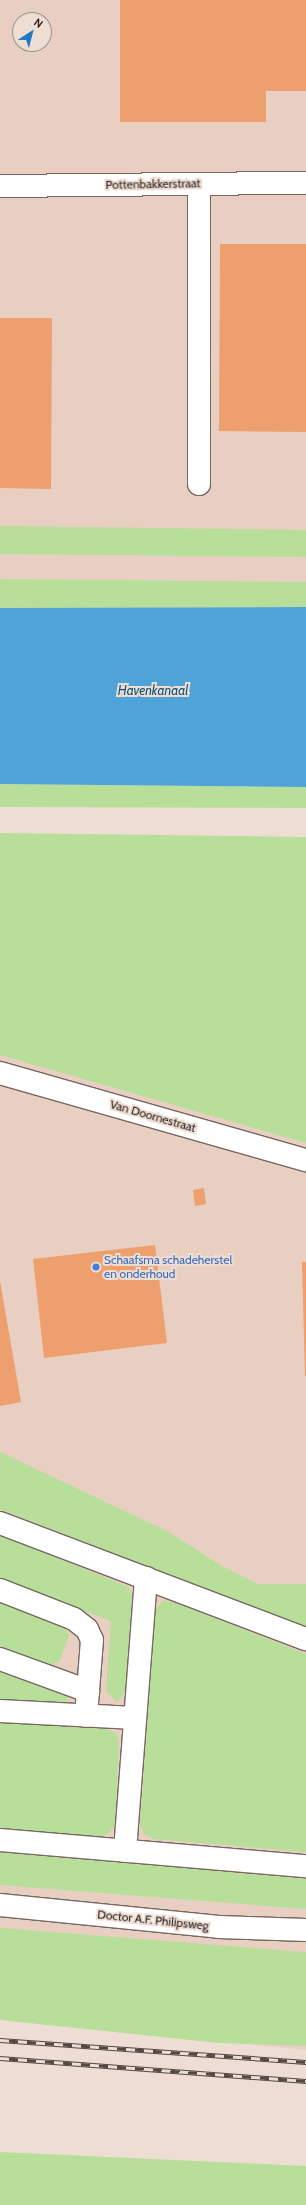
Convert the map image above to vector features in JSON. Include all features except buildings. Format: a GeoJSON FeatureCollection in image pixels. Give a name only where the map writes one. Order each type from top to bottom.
{"type":"FeatureCollection","features":[{"type":"Feature","properties":{"kind":"street","name":"Pottenbakkerstraat"},"geometry":{"type":"LineString","coordinates":[[0,186],[306,183]]}},
{"type":"Feature","properties":{"kind":"street"},"geometry":{"type":"LineString","coordinates":[[199,184],[199,484]]}},
{"type":"Feature","properties":{"kind":"street","name":"Van Doornestraat"},"geometry":{"type":"LineString","coordinates":[[0,1073],[306,1160]]}},
{"type":"Feature","properties":{"kind":"street"},"geometry":{"type":"LineString","coordinates":[[0,1523],[306,1639]]}},
{"type":"Feature","properties":{"kind":"street"},"geometry":{"type":"LineString","coordinates":[[125,1851],[146,1578]]}},
{"type":"Feature","properties":{"kind":"street"},"geometry":{"type":"LineString","coordinates":[[0,1590],[74,1618],[87,1629],[92,1640],[86,1716]]}},
{"type":"Feature","properties":{"kind":"street"},"geometry":{"type":"LineString","coordinates":[[0,1659],[88,1691]]}},
{"type":"Feature","properties":{"kind":"street"},"geometry":{"type":"LineString","coordinates":[[0,1711],[135,1718]]}},
{"type":"Feature","properties":{"kind":"street"},"geometry":{"type":"LineString","coordinates":[[0,1840],[306,1866]]}},
{"type":"Feature","properties":{"kind":"street","name":"Doctor A.F. Philipsweg"},"geometry":{"type":"LineString","coordinates":[[0,1905],[219,1927],[306,1930]]}},
{"type":"Feature","properties":{"kind":"shaded area"},"geometry":{"type":"Polygon","coordinates":[[[0,0],[306,0],[306,607],[0,608],[0,0]]]}},
{"type":"Feature","properties":{"kind":"shaded area"},"geometry":{"type":"Polygon","coordinates":[[[0,1053],[306,1143],[306,2050],[0,2019],[0,1053]]]}},
{"type":"Feature","properties":{"kind":"green space"},"geometry":{"type":"Polygon","coordinates":[[[0,526],[306,530],[306,557],[0,554],[0,526]]]}},
{"type":"Feature","properties":{"kind":"green space"},"geometry":{"type":"Polygon","coordinates":[[[0,579],[306,582],[306,607],[0,608],[0,579]]]}},
{"type":"Feature","properties":{"kind":"green space"},"geometry":{"type":"Polygon","coordinates":[[[0,784],[306,787],[306,808],[0,807],[0,784]]]}},
{"type":"Feature","properties":{"kind":"green space"},"geometry":{"type":"Polygon","coordinates":[[[0,833],[306,837],[306,1143],[0,1055],[0,833]]]}},
{"type":"Feature","properties":{"kind":"green space"},"geometry":{"type":"Polygon","coordinates":[[[0,1452],[167,1531],[222,1566],[258,1584],[306,1584],[306,1628],[0,1509],[0,1452]]]}},
{"type":"Feature","properties":{"kind":"green space"},"geometry":{"type":"Polygon","coordinates":[[[0,1535],[129,1587],[133,1599],[125,1692],[117,1702],[106,1691],[111,1621],[0,1579],[0,1535]]]}},
{"type":"Feature","properties":{"kind":"green space"},"geometry":{"type":"Polygon","coordinates":[[[163,1601],[174,1602],[306,1654],[306,1852],[154,1839],[144,1834],[140,1825],[155,1610],[163,1601]]]}},
{"type":"Feature","properties":{"kind":"green space"},"geometry":{"type":"Polygon","coordinates":[[[0,1602],[66,1629],[69,1635],[59,1662],[47,1666],[0,1647],[0,1602]]]}},
{"type":"Feature","properties":{"kind":"green space"},"geometry":{"type":"Polygon","coordinates":[[[0,1672],[68,1697],[66,1703],[0,1699],[0,1672]]]}},
{"type":"Feature","properties":{"kind":"green space"},"geometry":{"type":"Polygon","coordinates":[[[0,1722],[106,1729],[116,1733],[119,1742],[115,1824],[110,1832],[101,1838],[0,1828],[0,1722]]]}},
{"type":"Feature","properties":{"kind":"green space"},"geometry":{"type":"Polygon","coordinates":[[[0,1852],[306,1879],[306,1909],[0,1885],[0,1852]]]}},
{"type":"Feature","properties":{"kind":"green space"},"geometry":{"type":"Polygon","coordinates":[[[0,1928],[306,1952],[306,2046],[219,2043],[0,2020],[0,1928]]]}},
{"type":"Feature","properties":{"kind":"green space"},"geometry":{"type":"Polygon","coordinates":[[[0,2152],[306,2166],[306,2205],[0,2205],[0,2152]]]}},
{"type":"Feature","properties":{"kind":"water","name":"Havenkanaal"},"geometry":{"type":"Polygon","coordinates":[[[306,607],[306,787],[0,784],[0,608],[306,607]]]}},
{"type":"Feature","properties":{"kind":"railway"},"geometry":{"type":"LineString","coordinates":[[0,2040],[306,2062]]}},
{"type":"Feature","properties":{"kind":"railway"},"geometry":{"type":"LineString","coordinates":[[0,2058],[306,2081]]}},
{"type":"Feature","properties":{"kind":"place","name":"Schaafsma schadeherstel en onderhoud"},"geometry":{"type":"Point","coordinates":[96,1267]}}]}
